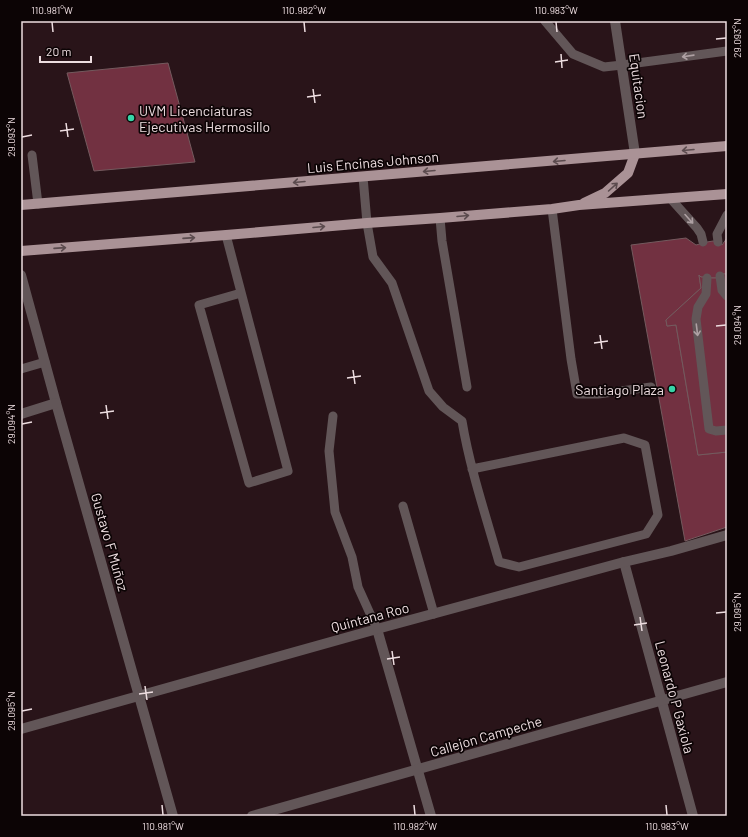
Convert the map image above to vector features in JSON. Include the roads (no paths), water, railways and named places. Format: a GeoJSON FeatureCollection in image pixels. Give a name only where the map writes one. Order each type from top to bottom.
{"type":"FeatureCollection","features":[{"type":"Feature","properties":{"kind":"main road","name":"Luis Encinas Johnson"},"geometry":{"type":"LineString","coordinates":[[21,205],[727,146]]}},
{"type":"Feature","properties":{"kind":"main road"},"geometry":{"type":"LineString","coordinates":[[579,205],[605,193],[628,173],[635,154]]}},
{"type":"Feature","properties":{"kind":"main road"},"geometry":{"type":"LineString","coordinates":[[21,251],[727,194]]}},
{"type":"Feature","properties":{"kind":"street","name":"Equitacion"},"geometry":{"type":"LineString","coordinates":[[615,21],[635,154]]}},
{"type":"Feature","properties":{"kind":"street","name":"Gustavo F Muñoz"},"geometry":{"type":"LineString","coordinates":[[21,275],[24,294],[45,362],[173,816]]}},
{"type":"Feature","properties":{"kind":"street"},"geometry":{"type":"LineString","coordinates":[[21,414],[56,403]]}},
{"type":"Feature","properties":{"kind":"street","name":"Quintana Roo"},"geometry":{"type":"LineString","coordinates":[[21,729],[376,629],[727,535]]}},
{"type":"Feature","properties":{"kind":"street","name":"Leonardo P Gaxiola"},"geometry":{"type":"LineString","coordinates":[[624,562],[693,816]]}},
{"type":"Feature","properties":{"kind":"street"},"geometry":{"type":"LineString","coordinates":[[376,629],[431,816]]}},
{"type":"Feature","properties":{"kind":"street","name":"Callejon Campeche"},"geometry":{"type":"LineString","coordinates":[[252,816],[727,682]]}},
{"type":"Feature","properties":{"kind":"lane"},"geometry":{"type":"LineString","coordinates":[[545,21],[573,54],[604,67],[727,51]]}},
{"type":"Feature","properties":{"kind":"lane"},"geometry":{"type":"LineString","coordinates":[[32,155],[38,204]]}},
{"type":"Feature","properties":{"kind":"lane"},"geometry":{"type":"LineString","coordinates":[[363,177],[372,257],[392,283],[429,391],[443,407],[462,421],[472,469],[499,562],[519,567],[646,534],[658,515],[645,444],[624,438],[472,469]]}},
{"type":"Feature","properties":{"kind":"lane"},"geometry":{"type":"LineString","coordinates":[[670,198],[697,228],[701,234],[703,242]]}},
{"type":"Feature","properties":{"kind":"lane"},"geometry":{"type":"LineString","coordinates":[[552,209],[571,359],[577,394],[598,394],[651,386]]}},
{"type":"Feature","properties":{"kind":"lane"},"geometry":{"type":"LineString","coordinates":[[718,242],[717,234],[727,214]]}},
{"type":"Feature","properties":{"kind":"lane"},"geometry":{"type":"LineString","coordinates":[[440,218],[442,241],[467,387]]}},
{"type":"Feature","properties":{"kind":"lane"},"geometry":{"type":"LineString","coordinates":[[226,235],[288,471],[249,483],[199,305],[241,293]]}},
{"type":"Feature","properties":{"kind":"lane"},"geometry":{"type":"LineString","coordinates":[[706,294],[725,293],[720,276]]}},
{"type":"Feature","properties":{"kind":"lane"},"geometry":{"type":"LineString","coordinates":[[707,278],[706,294],[698,306],[696,319],[709,429],[727,430]]}},
{"type":"Feature","properties":{"kind":"lane"},"geometry":{"type":"LineString","coordinates":[[21,369],[45,362]]}},
{"type":"Feature","properties":{"kind":"lane"},"geometry":{"type":"LineString","coordinates":[[333,416],[329,450],[335,512],[352,557],[358,587],[376,629]]}},
{"type":"Feature","properties":{"kind":"lane"},"geometry":{"type":"LineString","coordinates":[[403,506],[434,614]]}},
{"type":"Feature","properties":{"kind":"place","name":"UVM Licenciaturas Ejecutivas Hermosillo"},"geometry":{"type":"Point","coordinates":[131,118]}},
{"type":"Feature","properties":{"kind":"place","name":"Santiago Plaza"},"geometry":{"type":"Point","coordinates":[672,389]}}]}
